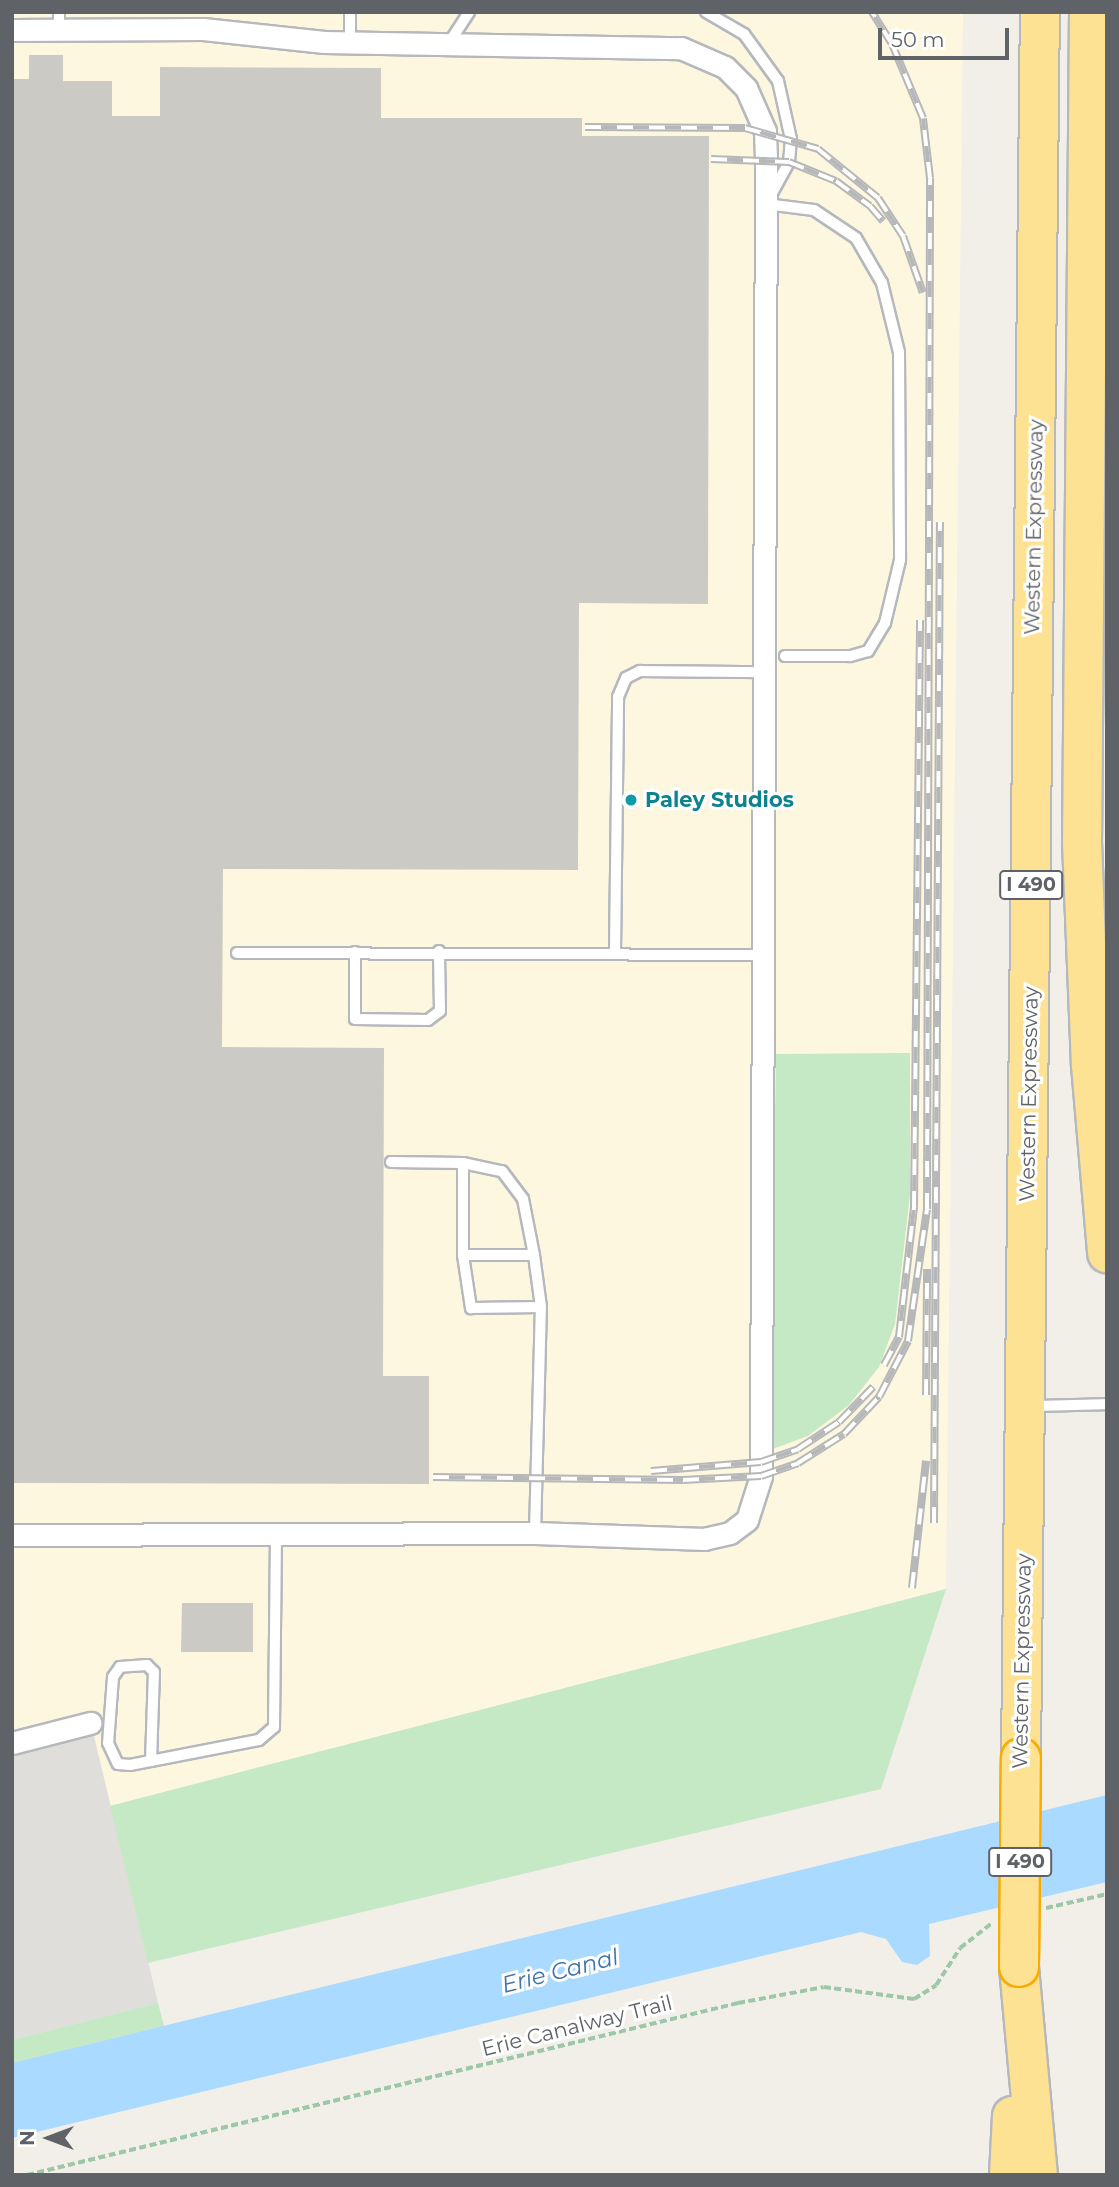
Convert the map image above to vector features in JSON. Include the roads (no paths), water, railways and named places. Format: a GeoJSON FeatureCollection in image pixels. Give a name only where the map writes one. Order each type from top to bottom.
{"type":"FeatureCollection","features":[{"type":"Feature","properties":{"kind":"highway","name":"Western Expressway"},"geometry":{"type":"LineString","coordinates":[[1009,2175],[1019,1967],[1040,12]]}},
{"type":"Feature","properties":{"kind":"highway","name":"I 490"},"geometry":{"type":"LineString","coordinates":[[1089,12],[1082,832],[1087,1001],[1107,1253]]}},
{"type":"Feature","properties":{"kind":"highway"},"geometry":{"type":"LineString","coordinates":[[1019,1967],[1038,2175]]}},
{"type":"Feature","properties":{"kind":"street"},"geometry":{"type":"LineString","coordinates":[[12,30],[59,21],[203,21],[350,42],[657,45],[702,54],[746,88],[760,116],[765,131],[766,204],[761,1476],[747,1520],[730,1533],[705,1539],[535,1533],[12,1535]]}},
{"type":"Feature","properties":{"kind":"street"},"geometry":{"type":"LineString","coordinates":[[12,1743],[100,1722]]}},
{"type":"Feature","properties":{"kind":"lane"},"geometry":{"type":"LineString","coordinates":[[350,12],[350,42]]}},
{"type":"Feature","properties":{"kind":"lane"},"geometry":{"type":"LineString","coordinates":[[449,43],[469,12]]}},
{"type":"Feature","properties":{"kind":"lane"},"geometry":{"type":"LineString","coordinates":[[706,12],[744,34],[761,53],[782,94],[791,139],[789,162],[766,204],[814,210],[856,238],[882,283],[899,352],[900,560],[885,622],[869,651],[850,656],[785,656]]}},
{"type":"Feature","properties":{"kind":"lane"},"geometry":{"type":"LineString","coordinates":[[615,952],[618,697],[626,678],[640,671],[764,672]]}},
{"type":"Feature","properties":{"kind":"lane"},"geometry":{"type":"LineString","coordinates":[[355,952],[355,1019],[428,1020],[440,1012],[439,951]]}},
{"type":"Feature","properties":{"kind":"lane"},"geometry":{"type":"LineString","coordinates":[[237,953],[439,951],[763,955]]}},
{"type":"Feature","properties":{"kind":"lane"},"geometry":{"type":"LineString","coordinates":[[391,1162],[463,1163],[502,1171],[523,1199],[541,1307],[535,1533]]}},
{"type":"Feature","properties":{"kind":"lane"},"geometry":{"type":"LineString","coordinates":[[463,1163],[463,1255],[471,1308],[541,1307]]}},
{"type":"Feature","properties":{"kind":"lane"},"geometry":{"type":"LineString","coordinates":[[463,1255],[534,1255]]}},
{"type":"Feature","properties":{"kind":"lane"},"geometry":{"type":"LineString","coordinates":[[1025,1406],[1107,1404]]}},
{"type":"Feature","properties":{"kind":"lane"},"geometry":{"type":"LineString","coordinates":[[151,1761],[154,1672],[147,1665],[120,1667],[113,1677],[100,1722],[118,1764],[151,1761],[259,1740],[274,1727],[276,1533]]}},
{"type":"Feature","properties":{"kind":"water","name":"Erie Canal"},"geometry":{"type":"Polygon","coordinates":[[[1107,1795],[1107,1882],[929,1924],[930,1956],[917,1965],[902,1962],[886,1939],[861,1932],[12,2138],[12,2063],[1107,1795]]]}},
{"type":"Feature","properties":{"kind":"railway"},"geometry":{"type":"LineString","coordinates":[[433,1477],[683,1480],[761,1476],[798,1463],[844,1434],[879,1397],[908,1341],[927,1209],[930,178],[923,118],[892,44],[872,12]]}},
{"type":"Feature","properties":{"kind":"railway"},"geometry":{"type":"LineString","coordinates":[[585,127],[745,128],[818,149],[878,198],[903,236],[923,293]]}},
{"type":"Feature","properties":{"kind":"railway"},"geometry":{"type":"LineString","coordinates":[[711,159],[789,162],[836,181],[870,206],[883,221]]}},
{"type":"Feature","properties":{"kind":"railway"},"geometry":{"type":"LineString","coordinates":[[934,1523],[940,522]]}},
{"type":"Feature","properties":{"kind":"railway"},"geometry":{"type":"LineString","coordinates":[[884,1365],[899,1337],[914,1207],[920,620]]}},
{"type":"Feature","properties":{"kind":"railway"},"geometry":{"type":"LineString","coordinates":[[926,1395],[927,1269]]}},
{"type":"Feature","properties":{"kind":"railway"},"geometry":{"type":"LineString","coordinates":[[651,1471],[761,1462],[798,1449],[839,1422],[873,1387]]}},
{"type":"Feature","properties":{"kind":"railway"},"geometry":{"type":"LineString","coordinates":[[912,1588],[926,1461]]}},
{"type":"Feature","properties":{"kind":"place","name":"Paley Studios"},"geometry":{"type":"Point","coordinates":[631,800]}}]}
